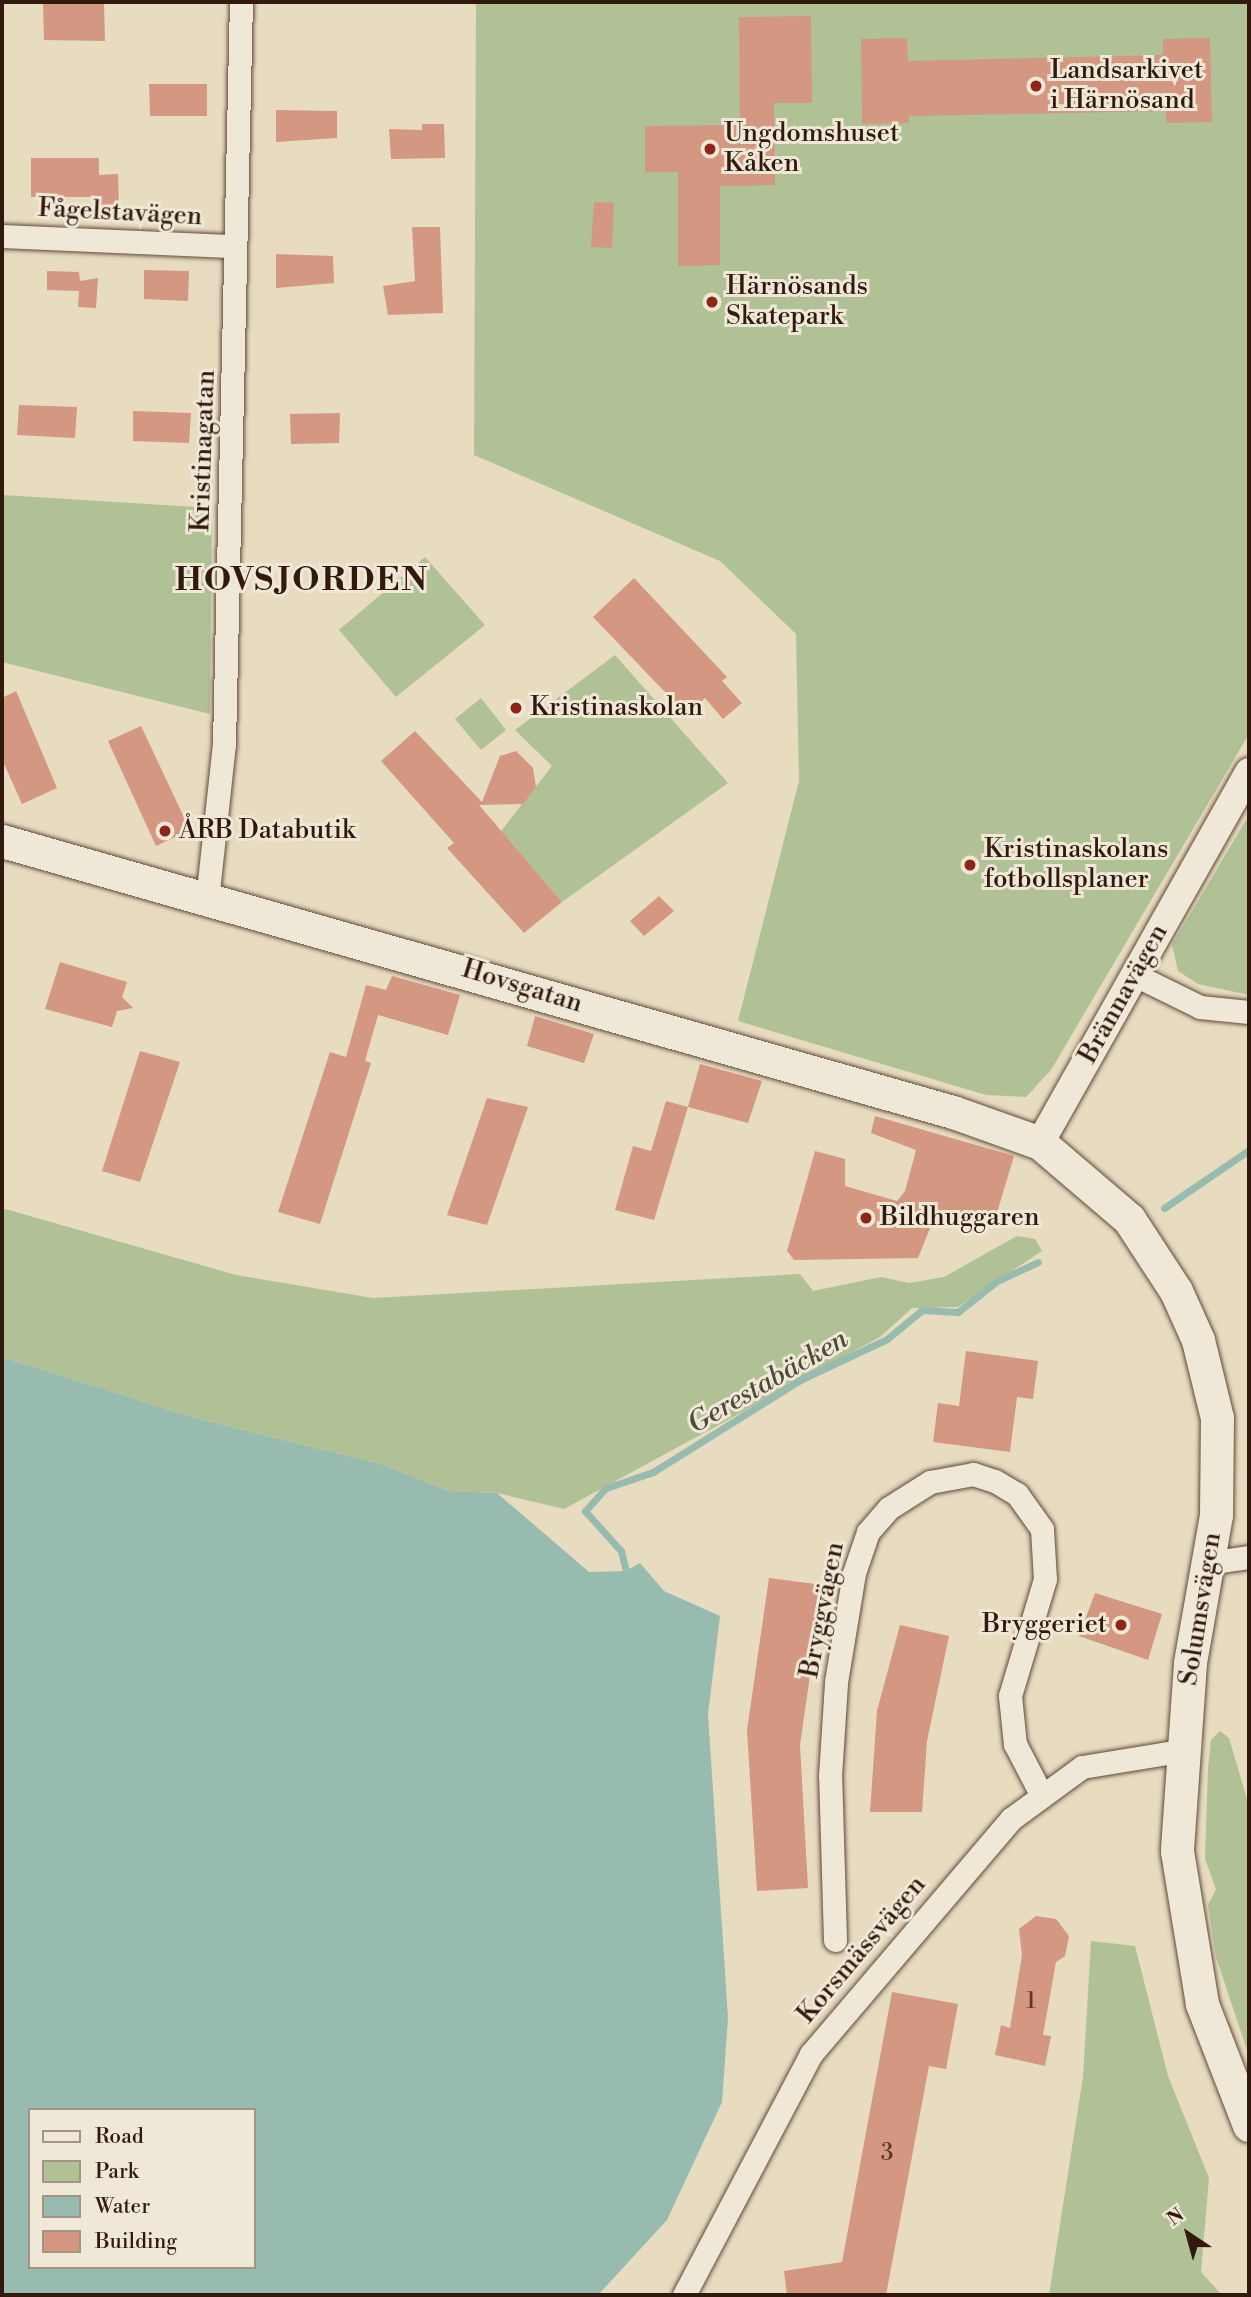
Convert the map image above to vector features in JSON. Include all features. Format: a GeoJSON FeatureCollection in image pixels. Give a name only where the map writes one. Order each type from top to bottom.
{"type":"FeatureCollection","features":[{"type":"Feature","properties":{"kind":"main road","name":"Hovsgatan"},"geometry":{"type":"LineString","coordinates":[[2,841],[821,1073],[1040,1143]]}},
{"type":"Feature","properties":{"kind":"main road","name":"Solumsvägen"},"geometry":{"type":"LineString","coordinates":[[1040,1143],[1129,1219],[1176,1291],[1198,1340],[1211,1379],[1220,1474],[1180,1751],[1181,1906],[1202,2004],[1249,2125]]}},
{"type":"Feature","properties":{"kind":"street","name":"Kristinagatan"},"geometry":{"type":"LineString","coordinates":[[207,900],[224,744],[241,2]]}},
{"type":"Feature","properties":{"kind":"street","name":"Fågelstavägen"},"geometry":{"type":"LineString","coordinates":[[2,236],[235,246]]}},
{"type":"Feature","properties":{"kind":"street","name":"Brännavägen"},"geometry":{"type":"LineString","coordinates":[[1040,1143],[1249,772]]}},
{"type":"Feature","properties":{"kind":"street"},"geometry":{"type":"LineString","coordinates":[[1135,975],[1200,1007],[1249,1012]]}},
{"type":"Feature","properties":{"kind":"street","name":"Bryggvägen"},"geometry":{"type":"LineString","coordinates":[[835,1940],[830,1776],[836,1682],[854,1573],[868,1532],[888,1508],[930,1482],[973,1474],[995,1481],[1017,1494],[1042,1529],[1045,1579],[1010,1696],[1015,1744],[1040,1793]]}},
{"type":"Feature","properties":{"kind":"street"},"geometry":{"type":"LineString","coordinates":[[1207,1563],[1249,1557]]}},
{"type":"Feature","properties":{"kind":"street","name":"Korsmässvägen"},"geometry":{"type":"LineString","coordinates":[[684,2295],[811,2054],[1040,1793],[1082,1768],[1180,1751]]}},
{"type":"Feature","properties":{"kind":"green space"},"geometry":{"type":"Polygon","coordinates":[[[476,2],[1249,2],[1249,734],[1051,1070],[1026,1097],[986,1095],[738,1021],[799,781],[796,634],[720,561],[474,455],[476,2]]]}},
{"type":"Feature","properties":{"kind":"green space"},"geometry":{"type":"Polygon","coordinates":[[[2,495],[212,508],[210,714],[2,662],[2,495]]]}},
{"type":"Feature","properties":{"kind":"green space"},"geometry":{"type":"Polygon","coordinates":[[[425,557],[485,625],[396,697],[339,630],[425,557]]]}},
{"type":"Feature","properties":{"kind":"green space"},"geometry":{"type":"Polygon","coordinates":[[[615,655],[728,783],[562,902],[501,831],[552,766],[515,730],[615,655]]]}},
{"type":"Feature","properties":{"kind":"green space"},"geometry":{"type":"Polygon","coordinates":[[[481,698],[506,730],[481,750],[455,719],[481,698]]]}},
{"type":"Feature","properties":{"kind":"green space"},"geometry":{"type":"Polygon","coordinates":[[[1249,815],[1249,995],[1198,984],[1178,971],[1172,945],[1249,815]]]}},
{"type":"Feature","properties":{"kind":"green space"},"geometry":{"type":"Polygon","coordinates":[[[2,1208],[236,1275],[373,1298],[800,1274],[813,1291],[881,1277],[909,1283],[944,1277],[1017,1236],[1035,1239],[1042,1251],[958,1307],[912,1308],[880,1337],[564,1509],[497,1493],[448,1491],[384,1465],[195,1418],[2,1357],[2,1208]]]}},
{"type":"Feature","properties":{"kind":"green space"},"geometry":{"type":"Polygon","coordinates":[[[1220,1731],[1229,1738],[1249,1806],[1249,2056],[1216,1957],[1208,1905],[1216,1889],[1205,1859],[1208,1768],[1211,1740],[1220,1731]]]}},
{"type":"Feature","properties":{"kind":"green space"},"geometry":{"type":"Polygon","coordinates":[[[1091,1941],[1135,1946],[1168,2076],[1209,2178],[1201,2272],[1222,2295],[1049,2295],[1083,2077],[1091,1941]]]}},
{"type":"Feature","properties":{"kind":"water"},"geometry":{"type":"Polygon","coordinates":[[[2,1357],[195,1418],[384,1465],[448,1491],[497,1493],[589,1572],[626,1571],[640,1563],[664,1591],[720,1616],[708,1714],[728,2018],[722,2102],[667,2220],[598,2295],[2,2295],[2,1357]]]}},
{"type":"Feature","properties":{"kind":"building"},"geometry":{"type":"Polygon","coordinates":[[[43,3],[104,3],[105,41],[44,40],[43,3]]]}},
{"type":"Feature","properties":{"kind":"building","name":"Ungdomshuset Kåken"},"geometry":{"type":"Polygon","coordinates":[[[811,16],[812,103],[774,103],[775,185],[720,186],[720,265],[678,266],[678,172],[645,172],[645,126],[740,125],[739,17],[811,16]]]}},
{"type":"Feature","properties":{"kind":"building","name":"Landsarkivet i Härnösand"},"geometry":{"type":"Polygon","coordinates":[[[907,38],[908,61],[1163,55],[1163,39],[1210,38],[1212,122],[1166,123],[1166,111],[909,116],[909,123],[862,124],[861,39],[907,38]]]}},
{"type":"Feature","properties":{"kind":"building"},"geometry":{"type":"Polygon","coordinates":[[[149,84],[207,84],[207,116],[150,116],[149,84]]]}},
{"type":"Feature","properties":{"kind":"building"},"geometry":{"type":"Polygon","coordinates":[[[276,110],[337,111],[337,138],[276,142],[276,110]]]}},
{"type":"Feature","properties":{"kind":"building"},"geometry":{"type":"Polygon","coordinates":[[[422,124],[444,124],[445,158],[391,159],[389,129],[422,130],[422,124]]]}},
{"type":"Feature","properties":{"kind":"building"},"geometry":{"type":"Polygon","coordinates":[[[31,158],[99,158],[99,175],[118,174],[119,208],[95,209],[95,197],[31,197],[31,158]]]}},
{"type":"Feature","properties":{"kind":"building"},"geometry":{"type":"Polygon","coordinates":[[[594,202],[614,203],[612,248],[591,247],[594,202]]]}},
{"type":"Feature","properties":{"kind":"building"},"geometry":{"type":"Polygon","coordinates":[[[412,227],[440,227],[443,313],[388,315],[383,286],[415,281],[412,227]]]}},
{"type":"Feature","properties":{"kind":"building"},"geometry":{"type":"Polygon","coordinates":[[[276,254],[333,256],[334,283],[276,288],[276,254]]]}},
{"type":"Feature","properties":{"kind":"building"},"geometry":{"type":"Polygon","coordinates":[[[144,270],[189,271],[188,301],[144,299],[144,270]]]}},
{"type":"Feature","properties":{"kind":"building"},"geometry":{"type":"Polygon","coordinates":[[[47,271],[79,272],[80,281],[98,278],[96,308],[78,307],[79,291],[47,290],[47,271]]]}},
{"type":"Feature","properties":{"kind":"building"},"geometry":{"type":"Polygon","coordinates":[[[19,405],[77,407],[75,438],[17,435],[19,405]]]}},
{"type":"Feature","properties":{"kind":"building"},"geometry":{"type":"Polygon","coordinates":[[[133,411],[191,413],[189,443],[133,441],[133,411]]]}},
{"type":"Feature","properties":{"kind":"building"},"geometry":{"type":"Polygon","coordinates":[[[340,413],[339,443],[291,444],[290,414],[340,413]]]}},
{"type":"Feature","properties":{"kind":"building"},"geometry":{"type":"Polygon","coordinates":[[[634,578],[727,677],[722,681],[742,703],[723,719],[705,698],[687,715],[593,617],[634,578]]]}},
{"type":"Feature","properties":{"kind":"building"},"geometry":{"type":"Polygon","coordinates":[[[16,691],[57,788],[22,804],[2,759],[2,698],[16,691]]]}},
{"type":"Feature","properties":{"kind":"building"},"geometry":{"type":"Polygon","coordinates":[[[141,726],[190,830],[156,846],[108,741],[141,726]]]}},
{"type":"Feature","properties":{"kind":"building"},"geometry":{"type":"Polygon","coordinates":[[[415,731],[482,802],[500,756],[516,751],[533,768],[536,787],[523,804],[479,805],[562,902],[524,933],[447,848],[454,843],[381,761],[415,731]]]}},
{"type":"Feature","properties":{"kind":"building"},"geometry":{"type":"Polygon","coordinates":[[[659,896],[674,911],[644,936],[630,921],[659,896]]]}},
{"type":"Feature","properties":{"kind":"building"},"geometry":{"type":"Polygon","coordinates":[[[60,962],[127,982],[122,997],[133,1008],[117,1011],[112,1027],[45,1009],[60,962]]]}},
{"type":"Feature","properties":{"kind":"building"},"geometry":{"type":"Polygon","coordinates":[[[392,976],[460,995],[448,1035],[378,1015],[365,1061],[371,1063],[320,1224],[278,1212],[330,1052],[346,1057],[366,985],[386,990],[392,976]]]}},
{"type":"Feature","properties":{"kind":"building"},"geometry":{"type":"Polygon","coordinates":[[[535,1016],[594,1034],[584,1063],[527,1046],[535,1016]]]}},
{"type":"Feature","properties":{"kind":"building"},"geometry":{"type":"Polygon","coordinates":[[[140,1051],[180,1062],[140,1182],[102,1171],[140,1051]]]}},
{"type":"Feature","properties":{"kind":"building"},"geometry":{"type":"Polygon","coordinates":[[[700,1064],[762,1081],[748,1123],[688,1107],[700,1064]]]}},
{"type":"Feature","properties":{"kind":"building"},"geometry":{"type":"Polygon","coordinates":[[[487,1098],[528,1107],[487,1225],[447,1215],[487,1098]]]}},
{"type":"Feature","properties":{"kind":"building"},"geometry":{"type":"Polygon","coordinates":[[[666,1101],[688,1107],[654,1220],[615,1210],[633,1146],[651,1151],[666,1101]]]}},
{"type":"Feature","properties":{"kind":"building","name":"Bildhuggaren"},"geometry":{"type":"Polygon","coordinates":[[[875,1116],[1014,1156],[993,1226],[937,1211],[918,1258],[794,1260],[787,1251],[815,1151],[845,1159],[845,1186],[897,1201],[905,1191],[916,1150],[871,1133],[875,1116]]]}},
{"type":"Feature","properties":{"kind":"building"},"geometry":{"type":"Polygon","coordinates":[[[966,1351],[1038,1361],[1033,1399],[1017,1397],[1010,1452],[933,1442],[938,1403],[959,1406],[966,1351]]]}},
{"type":"Feature","properties":{"kind":"building"},"geometry":{"type":"Polygon","coordinates":[[[769,1578],[823,1585],[800,1745],[808,1888],[757,1891],[747,1730],[769,1578]]]}},
{"type":"Feature","properties":{"kind":"building","name":"Bryggeriet"},"geometry":{"type":"Polygon","coordinates":[[[1095,1593],[1162,1614],[1148,1660],[1079,1636],[1095,1593]]]}},
{"type":"Feature","properties":{"kind":"building"},"geometry":{"type":"Polygon","coordinates":[[[900,1625],[949,1636],[927,1741],[922,1812],[870,1812],[877,1711],[900,1625]]]}},
{"type":"Feature","properties":{"kind":"building"},"geometry":{"type":"Polygon","coordinates":[[[1036,1916],[1056,1919],[1069,1936],[1065,1956],[1056,1962],[1043,2035],[1051,2036],[1045,2066],[995,2055],[1001,2025],[1010,2028],[1022,1955],[1019,1929],[1036,1916]]]}},
{"type":"Feature","properties":{"kind":"building"},"geometry":{"type":"Polygon","coordinates":[[[892,1992],[958,2004],[946,2069],[929,2066],[886,2295],[787,2295],[784,2271],[842,2262],[892,1992]]]}},
{"type":"Feature","properties":{"kind":"waterway"},"geometry":{"type":"LineString","coordinates":[[1164,1208],[1249,1150]]}},
{"type":"Feature","properties":{"kind":"waterway","name":"Gerestabäcken"},"geometry":{"type":"LineString","coordinates":[[626,1571],[621,1551],[585,1511],[606,1488],[653,1472],[802,1379],[887,1339],[922,1310],[958,1312],[997,1281],[1038,1262]]}},
{"type":"Feature","properties":{"kind":"place","name":"Landsarkivet i Härnösand"},"geometry":{"type":"Point","coordinates":[1036,86]}},
{"type":"Feature","properties":{"kind":"place","name":"Ungdomshuset Kåken"},"geometry":{"type":"Point","coordinates":[710,149]}},
{"type":"Feature","properties":{"kind":"place","name":"Härnösands Skatepark"},"geometry":{"type":"Point","coordinates":[712,302]}},
{"type":"Feature","properties":{"kind":"place","name":"Kristinaskolan"},"geometry":{"type":"Point","coordinates":[516,708]}},
{"type":"Feature","properties":{"kind":"place","name":"ÅRB Databutik"},"geometry":{"type":"Point","coordinates":[165,831]}},
{"type":"Feature","properties":{"kind":"place","name":"Kristinaskolans fotbollsplaner"},"geometry":{"type":"Point","coordinates":[970,865]}},
{"type":"Feature","properties":{"kind":"place","name":"Bildhuggaren"},"geometry":{"type":"Point","coordinates":[866,1218]}},
{"type":"Feature","properties":{"kind":"place","name":"Bryggeriet"},"geometry":{"type":"Point","coordinates":[1121,1625]}},
{"type":"Feature","properties":{"kind":"district","name":"HOVSJORDEN"},"geometry":{"type":"Point","coordinates":[302,581]}}]}
